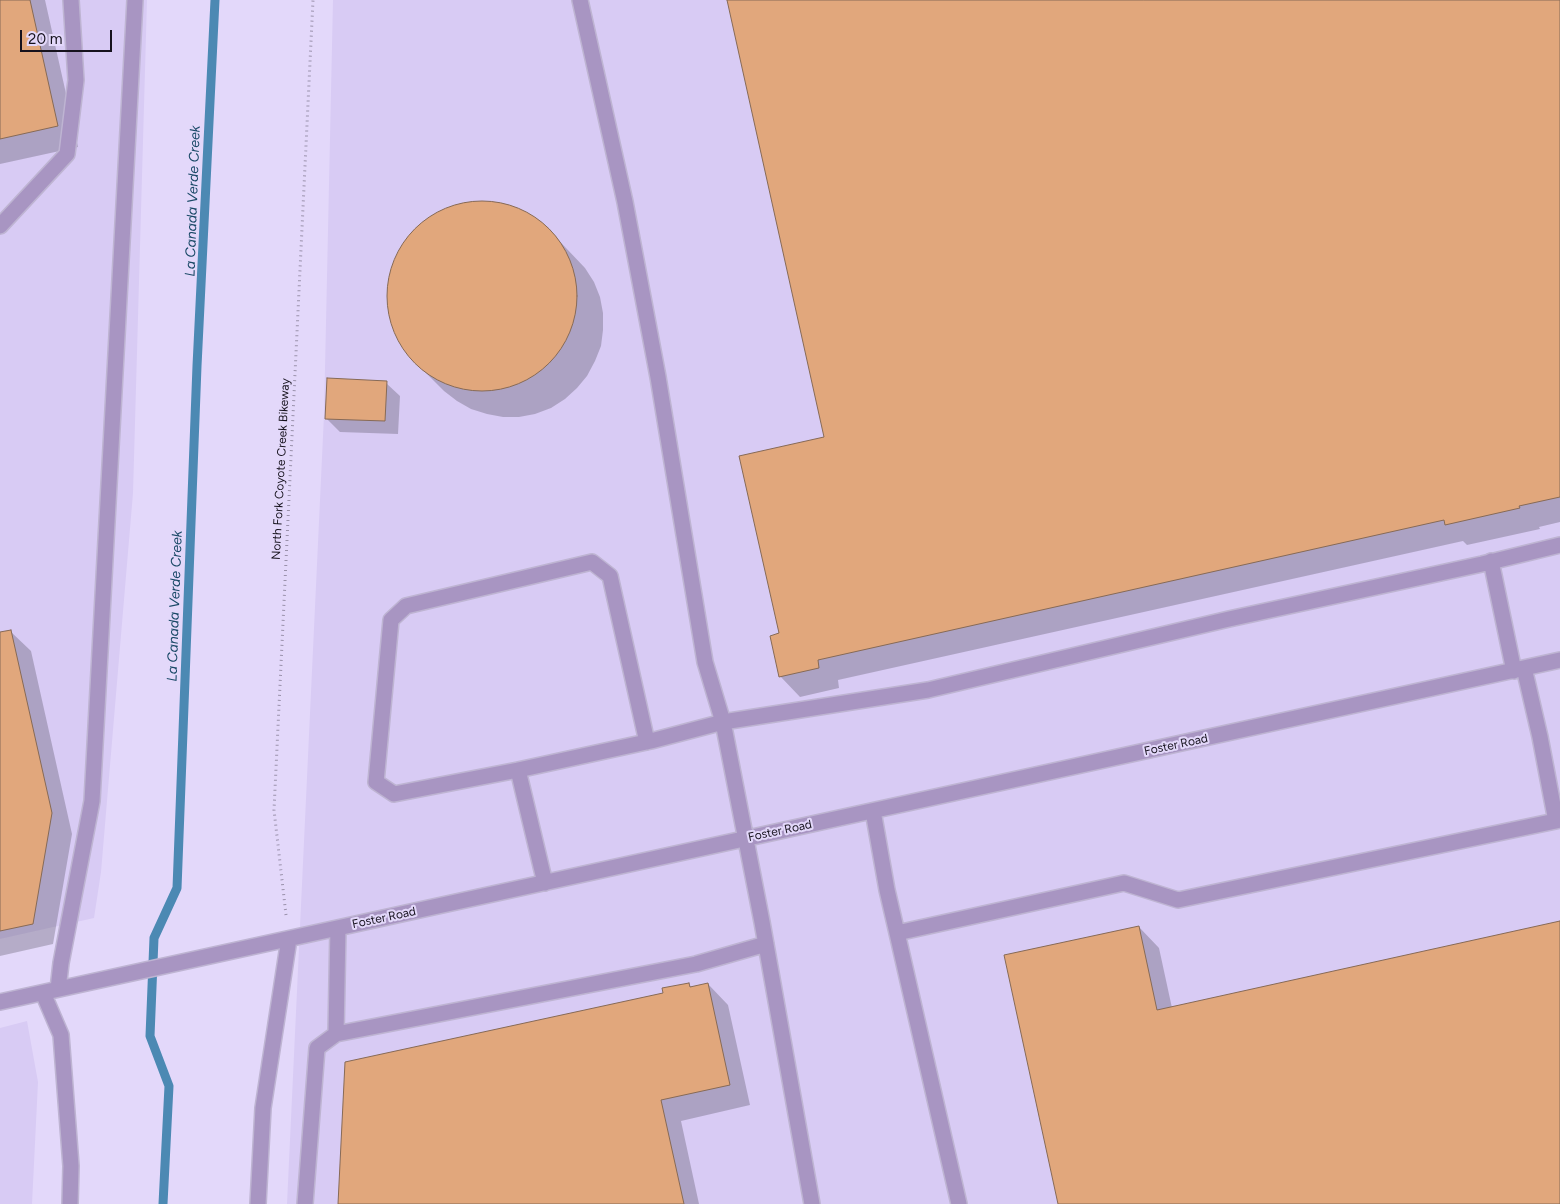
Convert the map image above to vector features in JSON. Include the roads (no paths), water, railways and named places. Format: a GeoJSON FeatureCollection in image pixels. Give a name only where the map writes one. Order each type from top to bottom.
{"type":"FeatureCollection","features":[{"type":"Feature","properties":{"kind":"street"},"geometry":{"type":"LineString","coordinates":[[0,226],[66,154],[76,80],[71,0]]}},
{"type":"Feature","properties":{"kind":"street"},"geometry":{"type":"LineString","coordinates":[[58,989],[64,945],[92,801],[134,0]]}},
{"type":"Feature","properties":{"kind":"street"},"geometry":{"type":"LineString","coordinates":[[580,0],[625,202],[658,378],[705,662],[722,722],[746,839],[812,1204]]}},
{"type":"Feature","properties":{"kind":"street"},"geometry":{"type":"LineString","coordinates":[[647,742],[610,576],[592,562],[406,606],[391,620],[376,782],[394,794],[647,742],[722,722],[928,690],[1229,619],[1560,546]]}},
{"type":"Feature","properties":{"kind":"street"},"geometry":{"type":"LineString","coordinates":[[897,933],[1124,883],[1178,900],[1558,820],[1540,736],[1519,670],[1491,561]]}},
{"type":"Feature","properties":{"kind":"street","name":"Foster Road"},"geometry":{"type":"LineString","coordinates":[[0,1002],[1560,660]]}},
{"type":"Feature","properties":{"kind":"street"},"geometry":{"type":"LineString","coordinates":[[518,770],[545,883]]}},
{"type":"Feature","properties":{"kind":"street"},"geometry":{"type":"LineString","coordinates":[[872,811],[887,890],[959,1204]]}},
{"type":"Feature","properties":{"kind":"street"},"geometry":{"type":"LineString","coordinates":[[336,1034],[338,928]]}},
{"type":"Feature","properties":{"kind":"street"},"geometry":{"type":"LineString","coordinates":[[258,1204],[263,1108],[289,939]]}},
{"type":"Feature","properties":{"kind":"street"},"geometry":{"type":"LineString","coordinates":[[305,1204],[317,1048],[336,1034],[696,964],[766,944]]}},
{"type":"Feature","properties":{"kind":"street"},"geometry":{"type":"LineString","coordinates":[[43,993],[61,1035],[71,1166],[70,1204]]}},
{"type":"Feature","properties":{"kind":"waterway","name":"La Canada Verde Creek"},"geometry":{"type":"LineString","coordinates":[[163,1204],[169,1086],[150,1036],[154,938],[177,888],[197,366],[215,0]]}}]}
